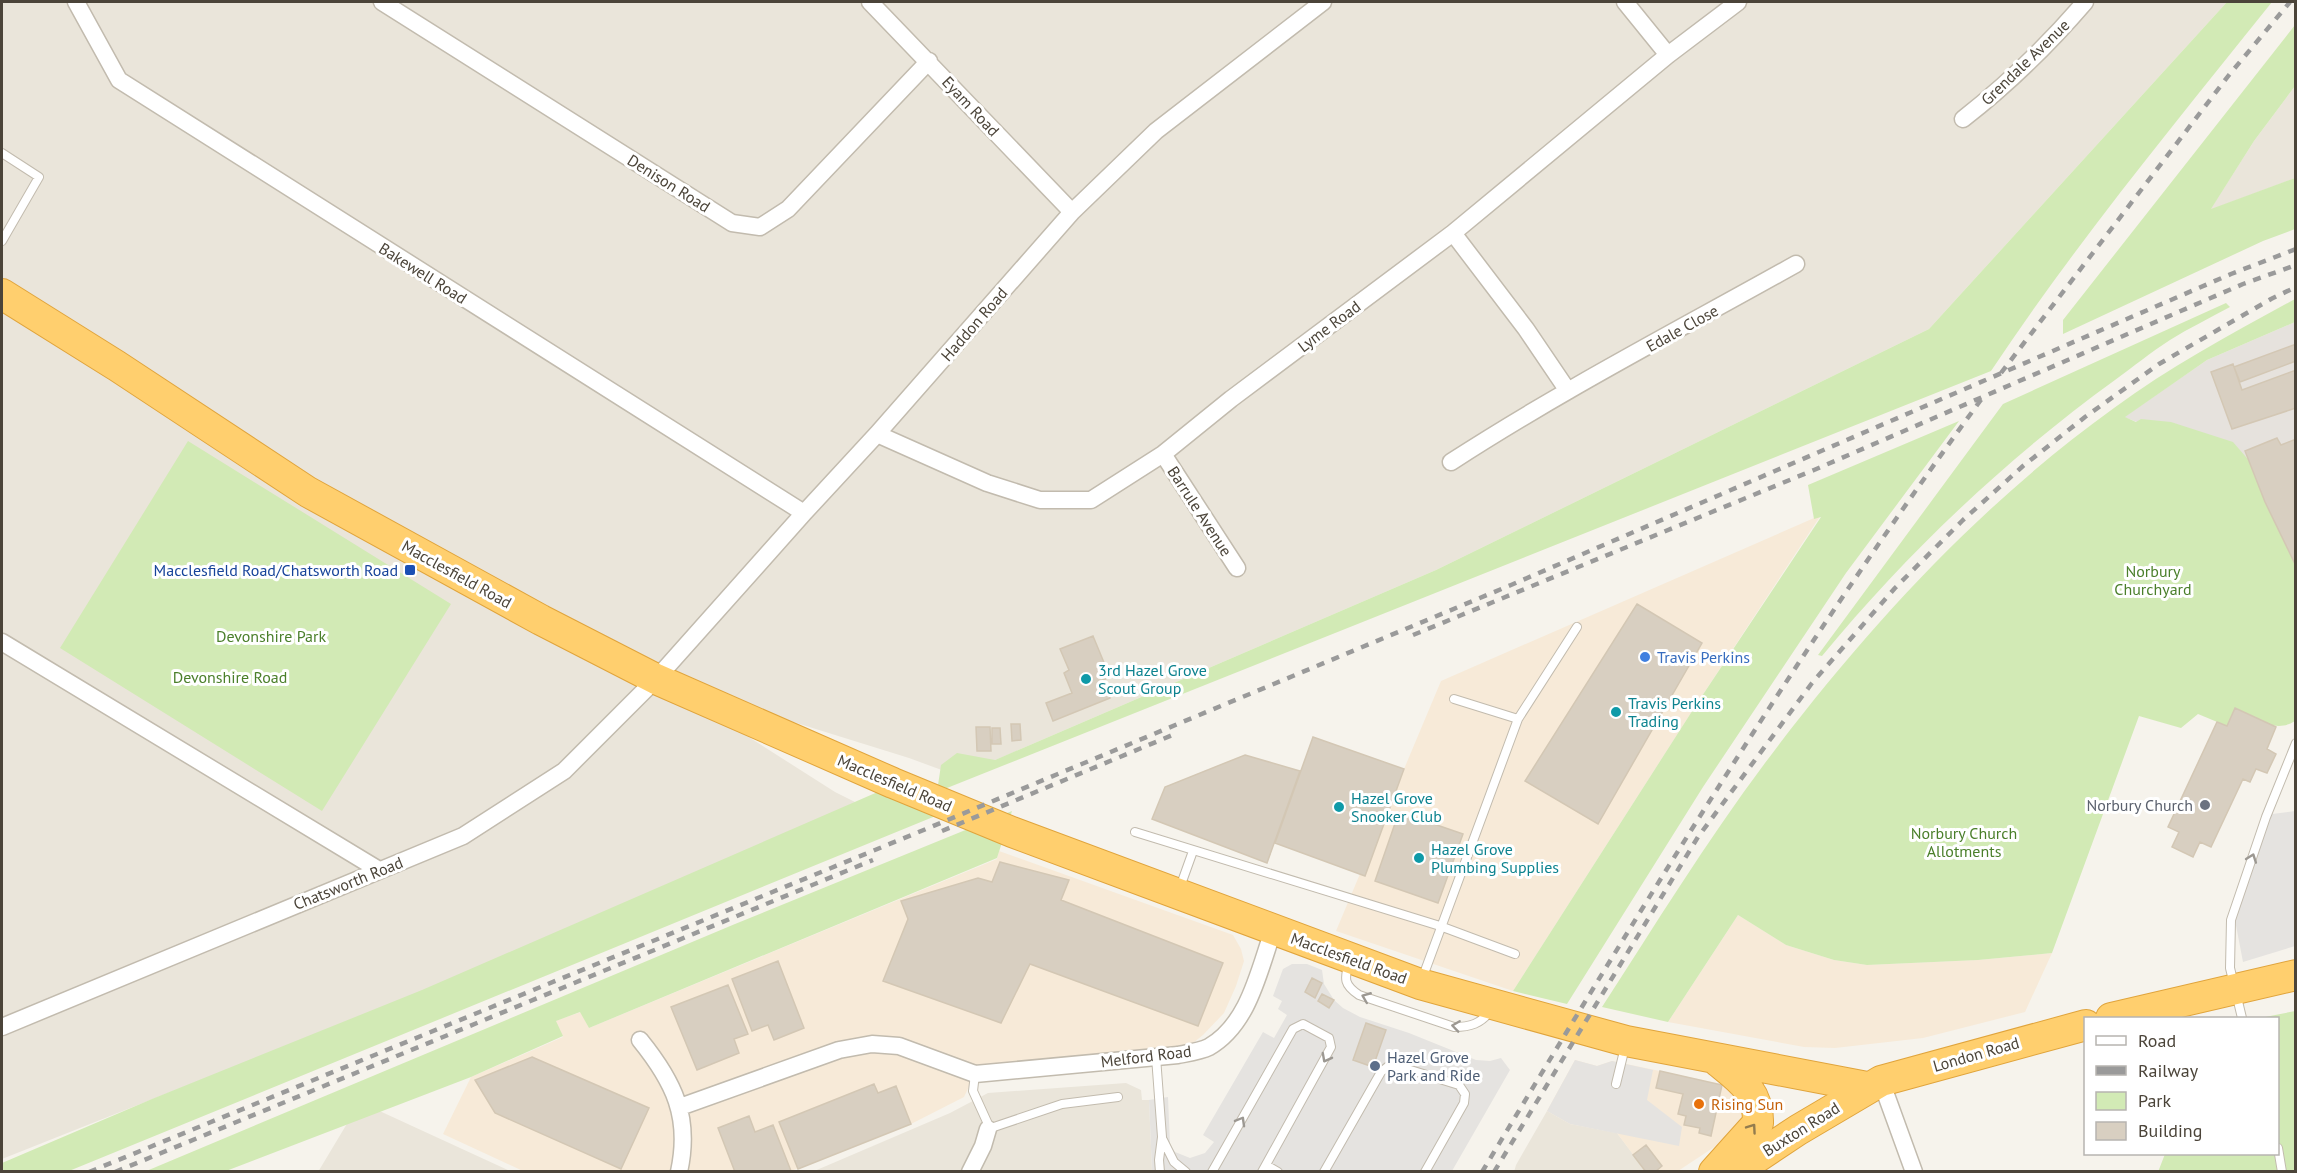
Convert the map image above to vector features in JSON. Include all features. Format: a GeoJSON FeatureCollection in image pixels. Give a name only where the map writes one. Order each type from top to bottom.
{"type":"FeatureCollection","features":[{"type":"Feature","properties":{"kind":"highway","name":"Macclesfield Road"},"geometry":{"type":"LineString","coordinates":[[2,294],[117,366],[308,492],[541,620],[656,679],[903,787],[1012,832],[1350,960],[1420,984],[1626,1041],[1874,1084]]}},
{"type":"Feature","properties":{"kind":"highway"},"geometry":{"type":"LineString","coordinates":[[2115,1017],[2295,975]]}},
{"type":"Feature","properties":{"kind":"highway","name":"London Road"},"geometry":{"type":"LineString","coordinates":[[1874,1084],[2084,1025]]}},
{"type":"Feature","properties":{"kind":"highway"},"geometry":{"type":"LineString","coordinates":[[1714,1058],[1751,1091],[1758,1110],[1758,1123],[1714,1172]]}},
{"type":"Feature","properties":{"kind":"highway","name":"Buxton Road"},"geometry":{"type":"LineString","coordinates":[[1735,1172],[1874,1084]]}},
{"type":"Feature","properties":{"kind":"street","name":"Bakewell Road"},"geometry":{"type":"LineString","coordinates":[[76,2],[119,80],[804,513]]}},
{"type":"Feature","properties":{"kind":"street","name":"Denison Road"},"geometry":{"type":"LineString","coordinates":[[382,2],[732,223],[760,227],[788,209],[929,61]]}},
{"type":"Feature","properties":{"kind":"street","name":"Eyam Road"},"geometry":{"type":"LineString","coordinates":[[870,2],[1072,212]]}},
{"type":"Feature","properties":{"kind":"street","name":"Haddon Road"},"geometry":{"type":"LineString","coordinates":[[656,679],[877,434],[1072,212],[1156,131],[1323,2]]}},
{"type":"Feature","properties":{"kind":"street"},"geometry":{"type":"LineString","coordinates":[[1624,2],[1668,54]]}},
{"type":"Feature","properties":{"kind":"street","name":"Lyme Road"},"geometry":{"type":"LineString","coordinates":[[877,434],[987,483],[1040,500],[1091,500],[1162,454],[1453,233],[1668,54],[1738,2]]}},
{"type":"Feature","properties":{"kind":"street","name":"Grendale Avenue"},"geometry":{"type":"LineString","coordinates":[[1963,119],[2005,86],[2059,33],[2085,2]]}},
{"type":"Feature","properties":{"kind":"street"},"geometry":{"type":"LineString","coordinates":[[1453,233],[1526,329],[1568,391]]}},
{"type":"Feature","properties":{"kind":"street","name":"Edale Close"},"geometry":{"type":"LineString","coordinates":[[1451,462],[1568,391],[1796,264]]}},
{"type":"Feature","properties":{"kind":"street","name":"Barrule Avenue"},"geometry":{"type":"LineString","coordinates":[[1162,454],[1237,568]]}},
{"type":"Feature","properties":{"kind":"street"},"geometry":{"type":"LineString","coordinates":[[2,642],[379,870]]}},
{"type":"Feature","properties":{"kind":"street","name":"Chatsworth Road"},"geometry":{"type":"LineString","coordinates":[[2,1027],[463,836],[564,771],[656,679]]}},
{"type":"Feature","properties":{"kind":"street","name":"Melford Road"},"geometry":{"type":"LineString","coordinates":[[680,1107],[839,1050],[872,1044],[900,1046],[953,1072],[975,1074],[1178,1055],[1209,1047],[1236,1022],[1250,996],[1273,931]]}},
{"type":"Feature","properties":{"kind":"street"},"geometry":{"type":"LineString","coordinates":[[640,1040],[661,1065],[680,1107],[684,1133],[679,1172]]}},
{"type":"Feature","properties":{"kind":"street"},"geometry":{"type":"LineString","coordinates":[[1874,1084],[1914,1172]]}},
{"type":"Feature","properties":{"kind":"street"},"geometry":{"type":"LineString","coordinates":[[970,1172],[983,1146],[988,1128]]}},
{"type":"Feature","properties":{"kind":"lane"},"geometry":{"type":"LineString","coordinates":[[2,153],[39,177],[2,241]]}},
{"type":"Feature","properties":{"kind":"lane"},"geometry":{"type":"LineString","coordinates":[[1420,984],[1518,719],[1577,627]]}},
{"type":"Feature","properties":{"kind":"lane"},"geometry":{"type":"LineString","coordinates":[[1454,699],[1518,719]]}},
{"type":"Feature","properties":{"kind":"lane"},"geometry":{"type":"LineString","coordinates":[[2242,1017],[2230,968],[2231,920],[2266,817],[2295,743]]}},
{"type":"Feature","properties":{"kind":"lane"},"geometry":{"type":"LineString","coordinates":[[1135,832],[1440,926],[1515,954]]}},
{"type":"Feature","properties":{"kind":"lane"},"geometry":{"type":"LineString","coordinates":[[1178,893],[1193,851]]}},
{"type":"Feature","properties":{"kind":"lane"},"geometry":{"type":"LineString","coordinates":[[1350,960],[1345,981],[1348,988],[1359,995],[1454,1027],[1467,1027],[1479,1023],[1493,1006]]}},
{"type":"Feature","properties":{"kind":"lane"},"geometry":{"type":"LineString","coordinates":[[1210,1171],[1293,1029],[1303,1024],[1329,1038],[1331,1047],[1264,1168],[1278,1172]]}},
{"type":"Feature","properties":{"kind":"lane"},"geometry":{"type":"LineString","coordinates":[[1616,1084],[1626,1041]]}},
{"type":"Feature","properties":{"kind":"lane"},"geometry":{"type":"LineString","coordinates":[[1156,1057],[1162,1137],[1160,1172]]}},
{"type":"Feature","properties":{"kind":"lane"},"geometry":{"type":"LineString","coordinates":[[1324,1172],[1382,1072],[1391,1064],[1459,1085],[1465,1094],[1464,1103],[1425,1172]]}},
{"type":"Feature","properties":{"kind":"lane"},"geometry":{"type":"LineString","coordinates":[[975,1074],[973,1091],[988,1128],[1062,1104],[1118,1096]]}},
{"type":"Feature","properties":{"kind":"lane"},"geometry":{"type":"LineString","coordinates":[[1162,1137],[1174,1162],[1186,1172]]}},
{"type":"Feature","properties":{"kind":"lane"},"geometry":{"type":"LineString","coordinates":[[2278,1155],[2282,1172]]}},
{"type":"Feature","properties":{"kind":"shaded area"},"geometry":{"type":"Polygon","coordinates":[[[2,2],[2227,2],[1929,329],[1436,570],[958,776],[909,758],[659,680],[835,792],[875,812],[2,1159],[2,2]]]}},
{"type":"Feature","properties":{"kind":"shaded area"},"geometry":{"type":"Polygon","coordinates":[[[2295,86],[2295,178],[2210,210],[2254,141],[2295,86]]]}},
{"type":"Feature","properties":{"kind":"shaded area"},"geometry":{"type":"Polygon","coordinates":[[[2295,322],[2295,564],[2265,502],[2137,422],[2124,417],[2207,360],[2295,322]]]}},
{"type":"Feature","properties":{"kind":"shaded area"},"geometry":{"type":"Polygon","coordinates":[[[1821,515],[1513,991],[1336,931],[1441,681],[1821,515]]]}},
{"type":"Feature","properties":{"kind":"shaded area"},"geometry":{"type":"Polygon","coordinates":[[[2295,811],[2295,946],[2243,962],[2234,915],[2272,814],[2295,811]]]}},
{"type":"Feature","properties":{"kind":"shaded area"},"geometry":{"type":"Polygon","coordinates":[[[999,851],[1233,935],[1241,949],[1244,961],[1224,1013],[1203,1035],[1178,1055],[975,1074],[964,1097],[911,1124],[791,1171],[523,1171],[443,1134],[471,1077],[563,1037],[555,1021],[581,1012],[589,1028],[997,859],[999,851]]]}},
{"type":"Feature","properties":{"kind":"shaded area"},"geometry":{"type":"Polygon","coordinates":[[[1738,915],[1786,945],[1834,960],[1867,965],[1978,960],[2052,953],[2025,1012],[1923,1038],[1835,1048],[1804,1047],[1668,1022],[1738,915]]]}},
{"type":"Feature","properties":{"kind":"shaded area","name":"Hazel Grove Park and Ride"},"geometry":{"type":"Polygon","coordinates":[[[1292,964],[1307,964],[1322,970],[1324,984],[1334,1000],[1360,1017],[1409,1033],[1476,1060],[1490,1061],[1501,1058],[1510,1070],[1452,1171],[1152,1171],[1149,1100],[1168,1097],[1170,1145],[1175,1152],[1190,1158],[1205,1153],[1214,1142],[1203,1135],[1263,1032],[1274,1038],[1287,1015],[1278,1009],[1282,1001],[1273,996],[1283,969],[1292,964]]]}},
{"type":"Feature","properties":{"kind":"shaded area"},"geometry":{"type":"Polygon","coordinates":[[[1575,1060],[1597,1066],[1612,1061],[1736,1087],[1747,1106],[1740,1130],[1678,1171],[1646,1172],[1617,1133],[1570,1124],[1547,1111],[1575,1060]]]}},
{"type":"Feature","properties":{"kind":"shaded area"},"geometry":{"type":"Polygon","coordinates":[[[1575,1060],[1597,1066],[1612,1061],[1653,1070],[1647,1100],[1682,1127],[1679,1146],[1570,1124],[1547,1111],[1575,1060]]]}},
{"type":"Feature","properties":{"kind":"shaded area"},"geometry":{"type":"Polygon","coordinates":[[[1126,1083],[1141,1090],[1142,1100],[1149,1100],[1152,1171],[812,1172],[950,1113],[988,1093],[1126,1083]]]}},
{"type":"Feature","properties":{"kind":"shaded area"},"geometry":{"type":"Polygon","coordinates":[[[360,1102],[510,1171],[318,1172],[360,1102]]]}},
{"type":"Feature","properties":{"kind":"shaded area"},"geometry":{"type":"Polygon","coordinates":[[[1547,1111],[1570,1124],[1617,1133],[1646,1171],[1514,1172],[1547,1111]]]}},
{"type":"Feature","properties":{"kind":"green space"},"geometry":{"type":"Polygon","coordinates":[[[2227,2],[2272,2],[2092,230],[1991,371],[937,792],[941,765],[957,753],[995,760],[1436,570],[1929,329],[2227,2]]]}},
{"type":"Feature","properties":{"kind":"green space"},"geometry":{"type":"Polygon","coordinates":[[[2295,25],[2295,86],[2254,141],[2211,209],[2295,178],[2295,229],[2263,241],[2063,334],[2063,320],[2295,25]]]}},
{"type":"Feature","properties":{"kind":"green space"},"geometry":{"type":"Polygon","coordinates":[[[2295,299],[2295,322],[2207,360],[2125,417],[2136,422],[2141,419],[2171,422],[2233,442],[2252,464],[2265,502],[2295,564],[2295,721],[2288,725],[2272,725],[2235,708],[2227,726],[2198,714],[2181,728],[2139,716],[2052,953],[1978,960],[1867,965],[1834,960],[1786,945],[1738,915],[1668,1022],[1602,1007],[1701,853],[1765,763],[1842,665],[1926,572],[2016,486],[2114,408],[2180,364],[2295,299]]]}},
{"type":"Feature","properties":{"kind":"green space"},"geometry":{"type":"Polygon","coordinates":[[[2226,303],[2230,307],[2156,349],[2035,442],[1923,544],[1822,656],[1818,655],[2003,404],[2226,303]]]}},
{"type":"Feature","properties":{"kind":"green space"},"geometry":{"type":"Polygon","coordinates":[[[1959,421],[1846,573],[1703,787],[1567,1004],[1513,991],[1696,705],[1821,517],[1814,519],[1808,485],[1959,421]]]}},
{"type":"Feature","properties":{"kind":"green space","name":"Devonshire Park"},"geometry":{"type":"Polygon","coordinates":[[[188,441],[451,604],[322,811],[60,648],[188,441]]]}},
{"type":"Feature","properties":{"kind":"green space"},"geometry":{"type":"Polygon","coordinates":[[[880,791],[938,815],[69,1171],[2,1172],[2,1163],[152,1099],[422,990],[880,791]]]}},
{"type":"Feature","properties":{"kind":"green space"},"geometry":{"type":"Polygon","coordinates":[[[1012,811],[997,858],[589,1028],[580,1012],[556,1021],[563,1036],[471,1077],[226,1171],[144,1172],[735,924],[1012,811]]]}},
{"type":"Feature","properties":{"kind":"green space"},"geometry":{"type":"Polygon","coordinates":[[[2295,1011],[2295,1171],[2158,1172],[2165,1155],[2279,1155],[2279,1017],[2265,1017],[2295,1011]]]}},
{"type":"Feature","properties":{"kind":"building"},"geometry":{"type":"Polygon","coordinates":[[[2296,344],[2296,361],[2240,382],[2234,367],[2296,344]]]}},
{"type":"Feature","properties":{"kind":"building"},"geometry":{"type":"Polygon","coordinates":[[[2233,364],[2242,390],[2296,370],[2296,408],[2232,429],[2211,372],[2233,364]]]}},
{"type":"Feature","properties":{"kind":"building"},"geometry":{"type":"Polygon","coordinates":[[[2277,438],[2281,445],[2296,439],[2295,564],[2265,502],[2245,451],[2277,438]]]}},
{"type":"Feature","properties":{"kind":"building","name":"Travis Perkins Trading"},"geometry":{"type":"Polygon","coordinates":[[[1637,604],[1702,643],[1598,824],[1525,781],[1637,604]]]}},
{"type":"Feature","properties":{"kind":"building","name":"3rd Hazel Grove Scout Group"},"geometry":{"type":"Polygon","coordinates":[[[1093,636],[1110,677],[1103,680],[1110,698],[1053,721],[1046,703],[1072,693],[1064,673],[1069,670],[1060,649],[1093,636]]]}},
{"type":"Feature","properties":{"kind":"building","name":"Norbury Church"},"geometry":{"type":"Polygon","coordinates":[[[2235,708],[2276,727],[2267,749],[2276,754],[2267,773],[2256,769],[2250,782],[2243,779],[2211,847],[2200,842],[2193,857],[2172,847],[2179,832],[2168,827],[2217,722],[2227,726],[2235,708]]]}},
{"type":"Feature","properties":{"kind":"building"},"geometry":{"type":"Polygon","coordinates":[[[1011,724],[1020,724],[1021,740],[1012,741],[1011,724]]]}},
{"type":"Feature","properties":{"kind":"building"},"geometry":{"type":"Polygon","coordinates":[[[976,727],[990,727],[991,751],[977,751],[976,727]]]}},
{"type":"Feature","properties":{"kind":"building"},"geometry":{"type":"Polygon","coordinates":[[[992,728],[1000,728],[1001,744],[992,744],[992,728]]]}},
{"type":"Feature","properties":{"kind":"building","name":"Hazel Grove Snooker Club"},"geometry":{"type":"Polygon","coordinates":[[[1313,737],[1404,769],[1365,876],[1275,843],[1313,737]]]}},
{"type":"Feature","properties":{"kind":"building"},"geometry":{"type":"Polygon","coordinates":[[[1245,755],[1300,771],[1267,863],[1152,819],[1165,787],[1245,755]]]}},
{"type":"Feature","properties":{"kind":"building","name":"Hazel Grove Plumbing Supplies"},"geometry":{"type":"Polygon","coordinates":[[[1399,812],[1463,834],[1438,903],[1375,881],[1399,812]]]}},
{"type":"Feature","properties":{"kind":"building"},"geometry":{"type":"Polygon","coordinates":[[[1000,862],[1069,880],[1061,900],[1223,963],[1198,1026],[1030,964],[1001,1023],[883,981],[908,919],[901,901],[978,878],[992,882],[1000,862]]]}},
{"type":"Feature","properties":{"kind":"building"},"geometry":{"type":"Polygon","coordinates":[[[778,961],[804,1028],[774,1040],[768,1025],[752,1031],[732,979],[778,961]]]}},
{"type":"Feature","properties":{"kind":"building"},"geometry":{"type":"Polygon","coordinates":[[[1312,978],[1322,983],[1315,998],[1305,992],[1312,978]]]}},
{"type":"Feature","properties":{"kind":"building"},"geometry":{"type":"Polygon","coordinates":[[[728,985],[748,1034],[734,1039],[739,1053],[697,1070],[671,1007],[728,985]]]}},
{"type":"Feature","properties":{"kind":"building"},"geometry":{"type":"Polygon","coordinates":[[[1322,994],[1334,1000],[1329,1008],[1318,1001],[1322,994]]]}},
{"type":"Feature","properties":{"kind":"building"},"geometry":{"type":"Polygon","coordinates":[[[1366,1023],[1386,1030],[1373,1067],[1353,1060],[1366,1023]]]}},
{"type":"Feature","properties":{"kind":"building"},"geometry":{"type":"Polygon","coordinates":[[[532,1057],[649,1108],[621,1169],[495,1113],[475,1080],[532,1057]]]}},
{"type":"Feature","properties":{"kind":"building","name":"Rising Sun"},"geometry":{"type":"Polygon","coordinates":[[[1660,1071],[1722,1085],[1711,1136],[1699,1133],[1700,1128],[1684,1125],[1686,1116],[1678,1114],[1683,1094],[1656,1088],[1660,1071]]]}},
{"type":"Feature","properties":{"kind":"building"},"geometry":{"type":"Polygon","coordinates":[[[874,1084],[878,1093],[896,1086],[911,1124],[798,1169],[779,1122],[874,1084]]]}},
{"type":"Feature","properties":{"kind":"building"},"geometry":{"type":"Polygon","coordinates":[[[749,1116],[755,1132],[773,1125],[791,1171],[735,1172],[718,1128],[749,1116]]]}},
{"type":"Feature","properties":{"kind":"building"},"geometry":{"type":"Polygon","coordinates":[[[1646,1145],[1662,1166],[1655,1172],[1646,1172],[1633,1155],[1646,1145]]]}},
{"type":"Feature","properties":{"kind":"railway"},"geometry":{"type":"LineString","coordinates":[[2001,373],[2229,75],[2290,2]]}},
{"type":"Feature","properties":{"kind":"railway"},"geometry":{"type":"LineString","coordinates":[[89,1172],[914,834],[1511,585],[2231,274],[2296,249]]}},
{"type":"Feature","properties":{"kind":"railway"},"geometry":{"type":"LineString","coordinates":[[1413,635],[1814,470],[2243,284],[2296,265]]}},
{"type":"Feature","properties":{"kind":"railway"},"geometry":{"type":"LineString","coordinates":[[1494,1172],[1698,837],[1812,683],[1895,588],[1963,520],[2023,466],[2085,417],[2159,364],[2296,287]]}},
{"type":"Feature","properties":{"kind":"railway"},"geometry":{"type":"LineString","coordinates":[[1482,1172],[1662,876],[1786,682],[1850,586],[1983,397]]}},
{"type":"Feature","properties":{"kind":"railway"},"geometry":{"type":"LineString","coordinates":[[942,831],[1175,734]]}},
{"type":"Feature","properties":{"kind":"railway"},"geometry":{"type":"LineString","coordinates":[[115,1172],[873,860]]}},
{"type":"Feature","properties":{"kind":"place","name":"Macclesfield Road/Chatsworth Road"},"geometry":{"type":"Point","coordinates":[410,570]}},
{"type":"Feature","properties":{"kind":"place","name":"Travis Perkins"},"geometry":{"type":"Point","coordinates":[1645,657]}},
{"type":"Feature","properties":{"kind":"place","name":"3rd Hazel Grove Scout Group"},"geometry":{"type":"Point","coordinates":[1086,679]}},
{"type":"Feature","properties":{"kind":"place","name":"Travis Perkins Trading"},"geometry":{"type":"Point","coordinates":[1616,712]}},
{"type":"Feature","properties":{"kind":"place","name":"Norbury Church"},"geometry":{"type":"Point","coordinates":[2205,805]}},
{"type":"Feature","properties":{"kind":"place","name":"Hazel Grove Snooker Club"},"geometry":{"type":"Point","coordinates":[1339,807]}},
{"type":"Feature","properties":{"kind":"place","name":"Hazel Grove Plumbing Supplies"},"geometry":{"type":"Point","coordinates":[1419,858]}},
{"type":"Feature","properties":{"kind":"place","name":"Hazel Grove Park and Ride"},"geometry":{"type":"Point","coordinates":[1375,1066]}},
{"type":"Feature","properties":{"kind":"place","name":"Rising Sun"},"geometry":{"type":"Point","coordinates":[1699,1104]}},
{"type":"Feature","properties":{"kind":"park label","name":"Norbury Churchyard"},"geometry":{"type":"Point","coordinates":[2153,580]}},
{"type":"Feature","properties":{"kind":"park label","name":"Devonshire Road"},"geometry":{"type":"Point","coordinates":[230,677]}},
{"type":"Feature","properties":{"kind":"park label","name":"Norbury Church Allotments"},"geometry":{"type":"Point","coordinates":[1964,842]}}]}
